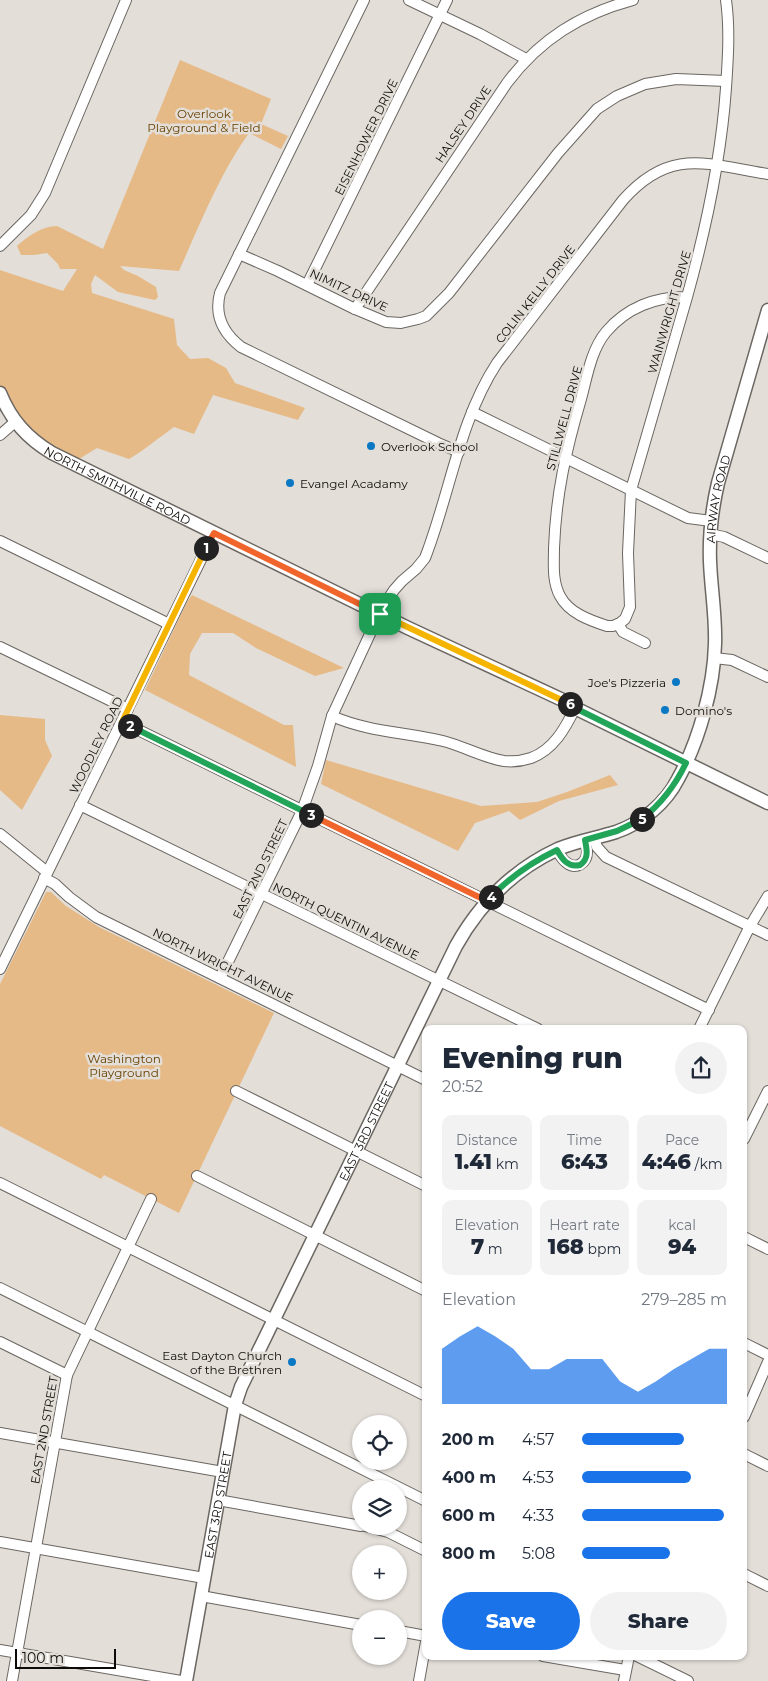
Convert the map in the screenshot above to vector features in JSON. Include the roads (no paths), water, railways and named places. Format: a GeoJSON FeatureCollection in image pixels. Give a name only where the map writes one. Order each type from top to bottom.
{"type":"FeatureCollection","features":[{"type":"Feature","properties":{"kind":"main road","name":"AIRWAY ROAD"},"geometry":{"type":"LineString","coordinates":[[708,693],[714,658],[715,614],[710,564],[710,528],[718,483],[768,310]]}},
{"type":"Feature","properties":{"kind":"main road","name":"NORTH SMITHVILLE ROAD"},"geometry":{"type":"LineString","coordinates":[[0,393],[15,422],[31,439],[52,453],[380,614],[567,702],[575,708],[768,803]]}},
{"type":"Feature","properties":{"kind":"main road","name":"EAST 3RD STREET"},"geometry":{"type":"LineString","coordinates":[[186,1681],[235,1405],[241,1387],[466,928],[487,901],[512,877],[528,866],[557,850],[633,825],[653,810],[672,788],[686,763],[698,730],[708,693]]}},
{"type":"Feature","properties":{"kind":"street"},"geometry":{"type":"LineString","coordinates":[[0,246],[31,215],[45,193],[126,0]]}},
{"type":"Feature","properties":{"kind":"street"},"geometry":{"type":"LineString","coordinates":[[364,0],[220,293],[218,309],[223,329],[233,341],[241,346],[459,452]]}},
{"type":"Feature","properties":{"kind":"street"},"geometry":{"type":"LineString","coordinates":[[409,0],[480,34],[526,60]]}},
{"type":"Feature","properties":{"kind":"street","name":"EISENHOWER DRIVE"},"geometry":{"type":"LineString","coordinates":[[307,285],[447,0]]}},
{"type":"Feature","properties":{"kind":"street","name":"HALSEY DRIVE"},"geometry":{"type":"LineString","coordinates":[[355,309],[485,115],[526,60],[554,36],[585,17],[607,7],[633,0]]}},
{"type":"Feature","properties":{"kind":"street","name":"WAINWRIGHT DRIVE"},"geometry":{"type":"LineString","coordinates":[[618,624],[628,614],[631,601],[628,553],[631,490],[700,245],[717,166],[726,81],[728,26],[726,0]]}},
{"type":"Feature","properties":{"kind":"street","name":"NIMITZ DRIVE"},"geometry":{"type":"LineString","coordinates":[[239,254],[386,322],[410,322],[426,316],[449,293],[574,134],[606,102],[634,88],[656,82],[676,79],[726,81]]}},
{"type":"Feature","properties":{"kind":"street","name":"COLIN KELLY DRIVE"},"geometry":{"type":"LineString","coordinates":[[424,558],[482,387],[497,363],[631,190],[651,174],[668,166],[691,163],[768,174]]}},
{"type":"Feature","properties":{"kind":"street","name":"STILLWELL DRIVE"},"geometry":{"type":"LineString","coordinates":[[618,624],[607,626],[576,613],[565,603],[556,587],[554,562],[555,533],[558,498],[565,458],[596,348],[606,333],[622,317],[640,306],[664,298],[686,297]]}},
{"type":"Feature","properties":{"kind":"street"},"geometry":{"type":"LineString","coordinates":[[472,412],[695,520],[724,537],[768,558]]}},
{"type":"Feature","properties":{"kind":"street"},"geometry":{"type":"LineString","coordinates":[[0,435],[15,422]]}},
{"type":"Feature","properties":{"kind":"street","name":"WOODLEY ROAD"},"geometry":{"type":"LineString","coordinates":[[0,969],[2,957],[46,875],[214,533]]}},
{"type":"Feature","properties":{"kind":"street"},"geometry":{"type":"LineString","coordinates":[[0,541],[169,624]]}},
{"type":"Feature","properties":{"kind":"street","name":"EAST 2ND STREET"},"geometry":{"type":"LineString","coordinates":[[220,978],[302,811],[318,766],[332,716],[380,614],[394,590],[416,569],[424,558]]}},
{"type":"Feature","properties":{"kind":"street"},"geometry":{"type":"LineString","coordinates":[[618,624],[623,632],[645,643]]}},
{"type":"Feature","properties":{"kind":"street"},"geometry":{"type":"LineString","coordinates":[[0,647],[128,709]]}},
{"type":"Feature","properties":{"kind":"street"},"geometry":{"type":"LineString","coordinates":[[714,658],[732,660],[768,677]]}},
{"type":"Feature","properties":{"kind":"street"},"geometry":{"type":"LineString","coordinates":[[332,716],[368,729],[443,741],[496,759],[512,761],[531,758],[546,750],[560,735],[575,708]]}},
{"type":"Feature","properties":{"kind":"street"},"geometry":{"type":"LineString","coordinates":[[122,722],[709,1010]]}},
{"type":"Feature","properties":{"kind":"street","name":"NORTH QUENTIN AVENUE"},"geometry":{"type":"LineString","coordinates":[[80,805],[530,1025]]}},
{"type":"Feature","properties":{"kind":"street","name":"NORTH WRIGHT AVENUE"},"geometry":{"type":"LineString","coordinates":[[0,834],[82,908],[96,917],[422,1078]]}},
{"type":"Feature","properties":{"kind":"street"},"geometry":{"type":"LineString","coordinates":[[557,850],[566,863],[580,865],[586,859],[589,839]]}},
{"type":"Feature","properties":{"kind":"street"},"geometry":{"type":"LineString","coordinates":[[589,839],[606,857],[768,936]]}},
{"type":"Feature","properties":{"kind":"street"},"geometry":{"type":"LineString","coordinates":[[701,1025],[750,926],[768,896]]}},
{"type":"Feature","properties":{"kind":"street"},"geometry":{"type":"LineString","coordinates":[[747,1133],[768,1091]]}},
{"type":"Feature","properties":{"kind":"street"},"geometry":{"type":"LineString","coordinates":[[236,1092],[422,1184]]}},
{"type":"Feature","properties":{"kind":"street"},"geometry":{"type":"LineString","coordinates":[[197,1176],[422,1289]]}},
{"type":"Feature","properties":{"kind":"street"},"geometry":{"type":"LineString","coordinates":[[0,1183],[422,1394]]}},
{"type":"Feature","properties":{"kind":"street","name":"EAST 2ND STREET"},"geometry":{"type":"LineString","coordinates":[[12,1681],[67,1375],[151,1199]]}},
{"type":"Feature","properties":{"kind":"street"},"geometry":{"type":"LineString","coordinates":[[747,1238],[768,1249]]}},
{"type":"Feature","properties":{"kind":"street"},"geometry":{"type":"LineString","coordinates":[[0,1290],[422,1499]]}},
{"type":"Feature","properties":{"kind":"street"},"geometry":{"type":"LineString","coordinates":[[0,1342],[67,1375]]}},
{"type":"Feature","properties":{"kind":"street"},"geometry":{"type":"LineString","coordinates":[[747,1344],[768,1355]]}},
{"type":"Feature","properties":{"kind":"street"},"geometry":{"type":"LineString","coordinates":[[747,1410],[768,1362]]}},
{"type":"Feature","properties":{"kind":"street"},"geometry":{"type":"LineString","coordinates":[[0,1433],[223,1472]]}},
{"type":"Feature","properties":{"kind":"street"},"geometry":{"type":"LineString","coordinates":[[747,1456],[768,1466]]}},
{"type":"Feature","properties":{"kind":"street"},"geometry":{"type":"LineString","coordinates":[[218,1500],[352,1524]]}},
{"type":"Feature","properties":{"kind":"street"},"geometry":{"type":"LineString","coordinates":[[394,1535],[422,1549]]}},
{"type":"Feature","properties":{"kind":"street"},"geometry":{"type":"LineString","coordinates":[[0,1542],[204,1578]]}},
{"type":"Feature","properties":{"kind":"street"},"geometry":{"type":"LineString","coordinates":[[747,1576],[768,1586]]}},
{"type":"Feature","properties":{"kind":"street"},"geometry":{"type":"LineString","coordinates":[[201,1596],[352,1623]]}},
{"type":"Feature","properties":{"kind":"street"},"geometry":{"type":"LineString","coordinates":[[407,1632],[422,1635]]}},
{"type":"Feature","properties":{"kind":"street"},"geometry":{"type":"LineString","coordinates":[[0,1650],[181,1681]]}},
{"type":"Feature","properties":{"kind":"street"},"geometry":{"type":"LineString","coordinates":[[419,1681],[423,1660]]}},
{"type":"Feature","properties":{"kind":"street"},"geometry":{"type":"LineString","coordinates":[[559,1660],[625,1676],[628,1660]]}},
{"type":"Feature","properties":{"kind":"street"},"geometry":{"type":"LineString","coordinates":[[645,1660],[688,1681]]}},
{"type":"Feature","properties":{"kind":"place","name":"Overlook School"},"geometry":{"type":"Point","coordinates":[371,446]}},
{"type":"Feature","properties":{"kind":"place","name":"Evangel Acadamy"},"geometry":{"type":"Point","coordinates":[290,483]}},
{"type":"Feature","properties":{"kind":"place","name":"Joe's Pizzeria"},"geometry":{"type":"Point","coordinates":[676,682]}},
{"type":"Feature","properties":{"kind":"place","name":"Domino's"},"geometry":{"type":"Point","coordinates":[665,710]}},
{"type":"Feature","properties":{"kind":"place","name":"East Dayton Church of the Brethren"},"geometry":{"type":"Point","coordinates":[292,1362]}},
{"type":"Feature","properties":{"kind":"park label","name":"Overlook Playground & Field"},"geometry":{"type":"Point","coordinates":[204,120]}},
{"type":"Feature","properties":{"kind":"park label","name":"Washington Playground"},"geometry":{"type":"Point","coordinates":[124,1065]}}]}
